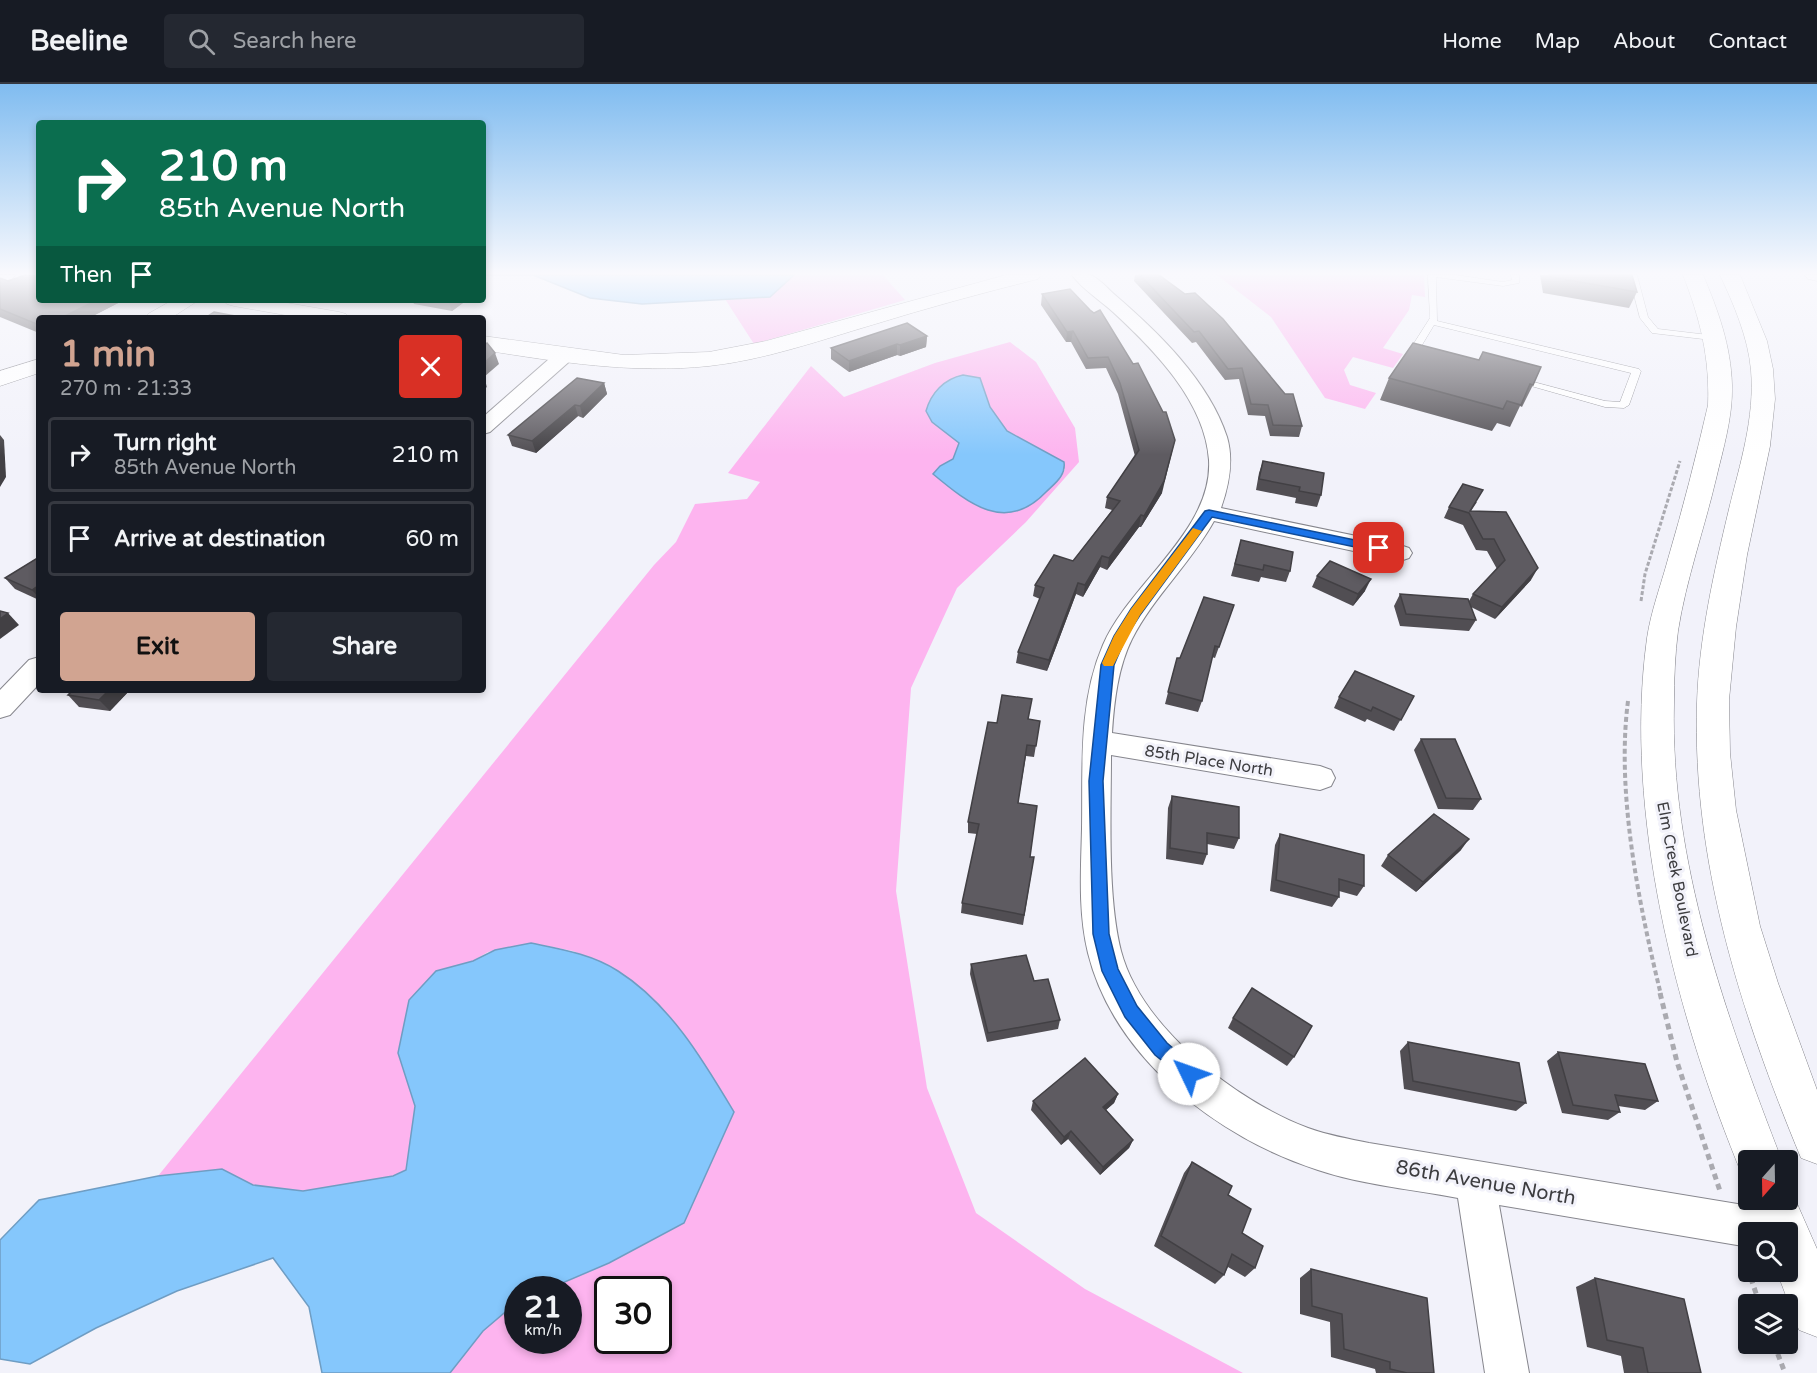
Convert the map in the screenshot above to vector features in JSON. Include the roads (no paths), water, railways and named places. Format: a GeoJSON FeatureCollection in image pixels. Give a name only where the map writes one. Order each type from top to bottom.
{"type":"FeatureCollection","features":[{"type":"Feature","properties":{"kind":"main road"},"geometry":{"type":"LineString","coordinates":[[486,344],[564,357],[640,363],[701,360],[766,349],[813,335]]}},
{"type":"Feature","properties":{"kind":"main road","name":"Elm Creek Boulevard"},"geometry":{"type":"LineString","coordinates":[[1716,335],[1722,370],[1720,405],[1662,637],[1658,721],[1663,816],[1689,948],[1755,1150]]}},
{"type":"Feature","properties":{"kind":"main road"},"geometry":{"type":"LineString","coordinates":[[1754,335],[1763,382],[1761,421],[1719,632],[1713,701],[1714,776],[1727,859],[1753,967],[1790,1081],[1817,1142]]}},
{"type":"Feature","properties":{"kind":"main road"},"geometry":{"type":"LineString","coordinates":[[0,379],[36,367]]}},
{"type":"Feature","properties":{"kind":"main road"},"geometry":{"type":"LineString","coordinates":[[1798,1263],[1817,1312]]}},
{"type":"Feature","properties":{"kind":"street"},"geometry":{"type":"LineString","coordinates":[[1147,335],[1170,362],[1211,423],[1220,459],[1209,513],[1400,553]]}},
{"type":"Feature","properties":{"kind":"street"},"geometry":{"type":"LineString","coordinates":[[486,426],[564,357]]}},
{"type":"Feature","properties":{"kind":"street","name":"86th Avenue North"},"geometry":{"type":"LineString","coordinates":[[1209,513],[1120,636],[1108,665],[1098,742],[1096,781],[1098,896],[1101,934],[1110,971],[1131,1011],[1154,1040],[1202,1086],[1248,1119],[1301,1145],[1358,1160],[1738,1226]]}},
{"type":"Feature","properties":{"kind":"street"},"geometry":{"type":"LineString","coordinates":[[0,708],[36,670]]}},
{"type":"Feature","properties":{"kind":"street","name":"85th Place North"},"geometry":{"type":"LineString","coordinates":[[1098,742],[1320,778]]}},
{"type":"Feature","properties":{"kind":"street"},"geometry":{"type":"LineString","coordinates":[[1475,1181],[1507,1373]]}},
{"type":"Feature","properties":{"kind":"street","name":"86th Avenue North"},"geometry":{"type":"LineString","coordinates":[[1798,1235],[1817,1237]]}},
{"type":"Feature","properties":{"kind":"lane"},"geometry":{"type":"LineString","coordinates":[[1424,335],[1414,351],[1433,358]]}},
{"type":"Feature","properties":{"kind":"lane"},"geometry":{"type":"LineString","coordinates":[[1487,335],[1636,371],[1623,405],[1605,404],[1502,377]]}},
{"type":"Feature","properties":{"kind":"lane"},"geometry":{"type":"LineString","coordinates":[[1687,335],[1717,339]]}},
{"type":"Feature","properties":{"kind":"water"},"geometry":{"type":"Polygon","coordinates":[[[963,375],[980,378],[990,407],[1007,431],[1064,462],[1059,479],[1031,505],[1017,511],[1002,513],[988,510],[960,495],[933,474],[940,466],[953,459],[959,443],[932,422],[926,411],[931,398],[944,383],[963,375]]]}},
{"type":"Feature","properties":{"kind":"water"},"geometry":{"type":"Polygon","coordinates":[[[531,943],[598,960],[637,984],[684,1034],[734,1112],[684,1223],[609,1263],[579,1276],[504,1276],[504,1313],[483,1331],[450,1373],[322,1373],[309,1307],[273,1258],[177,1291],[96,1328],[30,1364],[0,1359],[0,1240],[39,1200],[158,1176],[222,1169],[253,1185],[303,1191],[393,1176],[406,1170],[415,1106],[398,1053],[409,1000],[436,971],[473,961],[495,950],[531,943]]]}}]}
